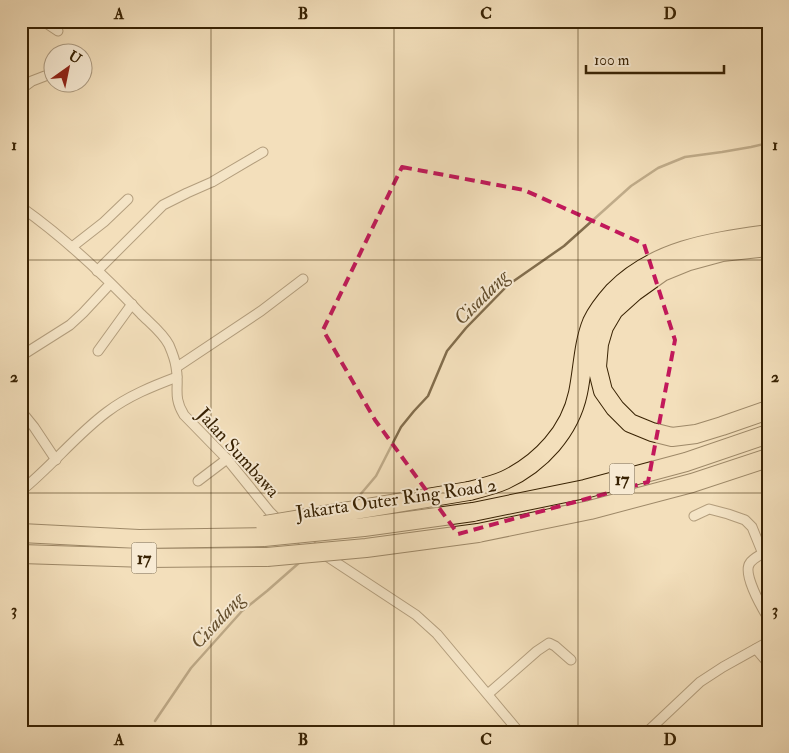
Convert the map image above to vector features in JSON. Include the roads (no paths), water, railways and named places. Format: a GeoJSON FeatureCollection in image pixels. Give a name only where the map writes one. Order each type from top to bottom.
{"type":"FeatureCollection","features":[{"type":"Feature","properties":{"kind":"highway"},"geometry":{"type":"LineString","coordinates":[[265,531],[469,491],[505,480],[532,464],[556,441],[570,420],[578,394],[585,343],[593,321],[607,298],[626,279],[656,261],[686,249],[720,241],[768,234]]}},
{"type":"Feature","properties":{"kind":"highway"},"geometry":{"type":"LineString","coordinates":[[768,247],[722,252],[689,261],[662,272],[634,292],[614,310],[604,327],[599,344],[597,367],[603,391],[615,408],[630,423],[652,432],[672,437],[696,434],[768,410]]}},
{"type":"Feature","properties":{"kind":"highway","name":"Jakarta Outer Ring Road 2"},"geometry":{"type":"LineString","coordinates":[[21,532],[139,539],[364,527],[473,512],[585,489],[686,462],[768,434]]}},
{"type":"Feature","properties":{"kind":"highway","name":"17"},"geometry":{"type":"LineString","coordinates":[[21,554],[147,558],[267,556],[366,548],[478,533],[590,510],[692,484],[768,458]]}},
{"type":"Feature","properties":{"kind":"street"},"geometry":{"type":"LineString","coordinates":[[43,21],[58,31]]}},
{"type":"Feature","properties":{"kind":"street"},"geometry":{"type":"LineString","coordinates":[[21,89],[32,81],[42,77]]}},
{"type":"Feature","properties":{"kind":"street"},"geometry":{"type":"LineString","coordinates":[[97,271],[163,205],[187,192],[212,182],[263,152]]}},
{"type":"Feature","properties":{"kind":"street"},"geometry":{"type":"LineString","coordinates":[[72,247],[104,222],[128,199]]}},
{"type":"Feature","properties":{"kind":"street","name":"Jalan Sumbawa"},"geometry":{"type":"LineString","coordinates":[[21,207],[72,247],[132,304],[167,342],[177,367],[177,397],[184,415],[227,459],[270,512],[303,541],[416,615],[437,634],[519,732]]}},
{"type":"Feature","properties":{"kind":"street"},"geometry":{"type":"LineString","coordinates":[[177,367],[261,311],[303,279]]}},
{"type":"Feature","properties":{"kind":"street"},"geometry":{"type":"LineString","coordinates":[[21,356],[70,325],[110,284]]}},
{"type":"Feature","properties":{"kind":"street"},"geometry":{"type":"LineString","coordinates":[[98,351],[132,304]]}},
{"type":"Feature","properties":{"kind":"street"},"geometry":{"type":"LineString","coordinates":[[21,491],[109,410],[129,398],[177,377]]}},
{"type":"Feature","properties":{"kind":"street"},"geometry":{"type":"LineString","coordinates":[[21,411],[56,460]]}},
{"type":"Feature","properties":{"kind":"street"},"geometry":{"type":"LineString","coordinates":[[198,482],[227,459]]}},
{"type":"Feature","properties":{"kind":"street"},"geometry":{"type":"LineString","coordinates":[[694,516],[709,509],[745,520],[752,527],[765,552],[750,563],[748,567],[750,582],[768,618]]}},
{"type":"Feature","properties":{"kind":"street"},"geometry":{"type":"LineString","coordinates":[[647,732],[700,682],[768,642]]}},
{"type":"Feature","properties":{"kind":"street"},"geometry":{"type":"LineString","coordinates":[[488,694],[537,651],[549,643],[571,660]]}},
{"type":"Feature","properties":{"kind":"street"},"geometry":{"type":"LineString","coordinates":[[756,649],[768,664]]}},
{"type":"Feature","properties":{"kind":"waterway","name":"Cisadang"},"geometry":{"type":"LineString","coordinates":[[354,502],[376,476],[401,427],[428,396],[447,351],[466,328],[508,285],[564,246],[631,186],[658,168],[685,157],[768,143]]}},
{"type":"Feature","properties":{"kind":"waterway","name":"Cisadang"},"geometry":{"type":"LineString","coordinates":[[155,721],[191,668],[242,611],[300,562]]}}]}
